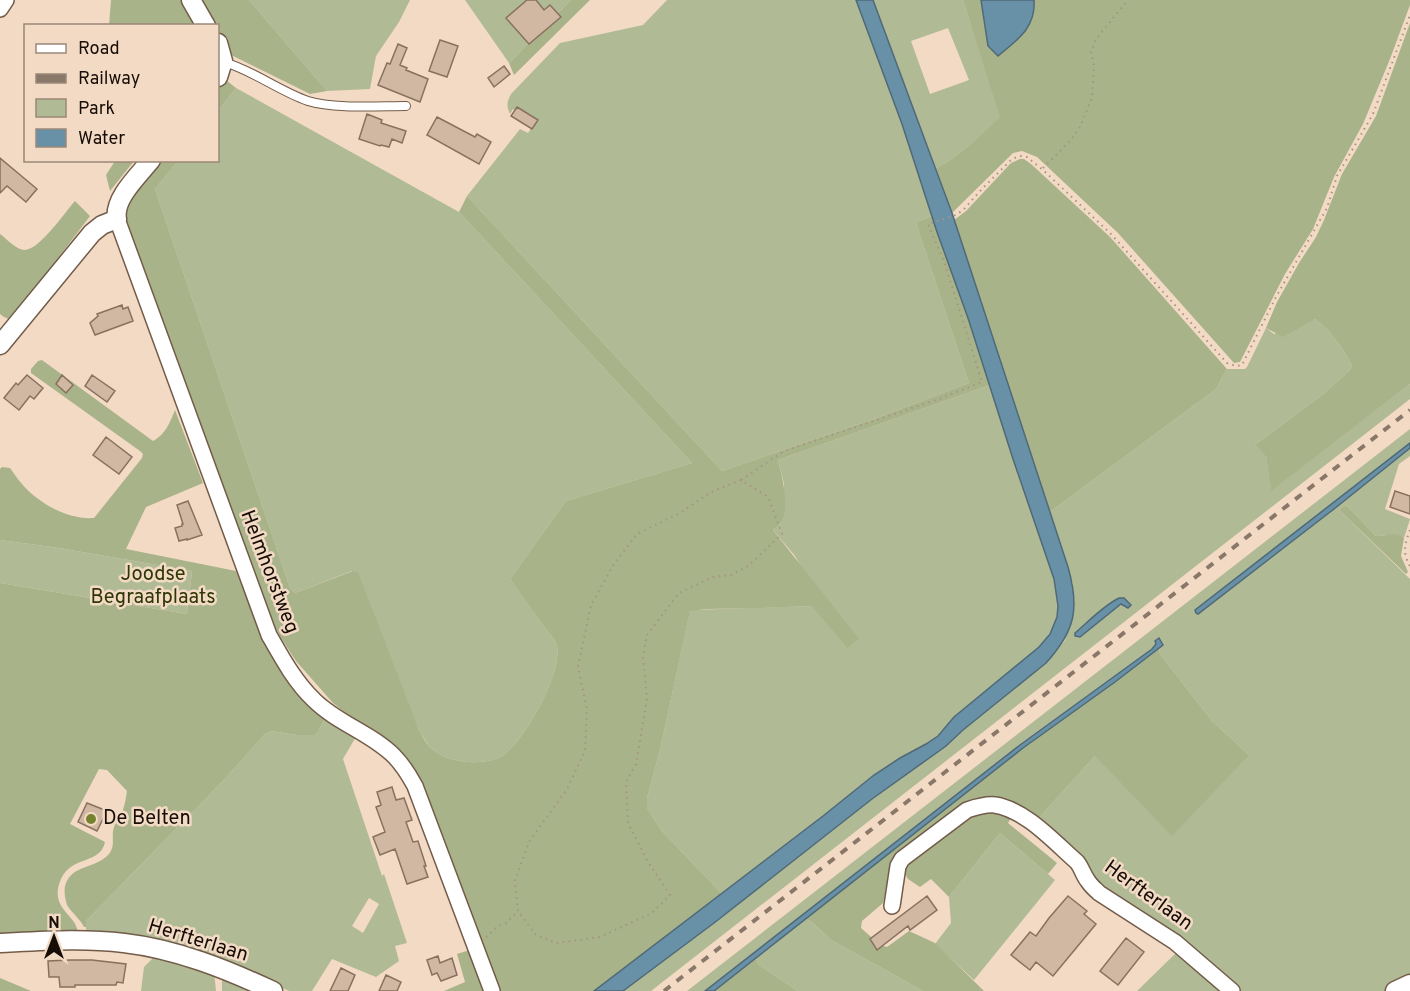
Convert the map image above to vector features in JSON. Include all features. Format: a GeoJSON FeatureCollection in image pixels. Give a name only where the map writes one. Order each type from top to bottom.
{"type":"FeatureCollection","features":[{"type":"Feature","properties":{"kind":"street"},"geometry":{"type":"LineString","coordinates":[[0,9],[6,0]]}},
{"type":"Feature","properties":{"kind":"street"},"geometry":{"type":"LineString","coordinates":[[191,0],[205,24]]}},
{"type":"Feature","properties":{"kind":"street"},"geometry":{"type":"LineString","coordinates":[[0,345],[92,233],[102,225],[117,219],[118,201],[149,162]]}},
{"type":"Feature","properties":{"kind":"street","name":"Helmhorstweg"},"geometry":{"type":"LineString","coordinates":[[117,219],[269,636],[296,680],[314,701],[393,754],[406,769],[415,786],[492,991]]}},
{"type":"Feature","properties":{"kind":"street","name":"Herfterlaan"},"geometry":{"type":"LineString","coordinates":[[892,906],[898,866],[902,859],[967,810],[993,805],[1017,813],[1030,822],[1077,862],[1090,884],[1099,893],[1175,942],[1232,991]]}},
{"type":"Feature","properties":{"kind":"street","name":"Herfterlaan"},"geometry":{"type":"LineString","coordinates":[[0,944],[83,940],[142,946],[204,962],[273,991]]}},
{"type":"Feature","properties":{"kind":"street"},"geometry":{"type":"LineString","coordinates":[[1395,991],[1410,984]]}},
{"type":"Feature","properties":{"kind":"lane"},"geometry":{"type":"LineString","coordinates":[[220,69],[239,66],[299,97],[320,104],[406,106]]}},
{"type":"Feature","properties":{"kind":"path"},"geometry":{"type":"LineString","coordinates":[[1042,169],[1071,140],[1080,127],[1092,98],[1094,66],[1091,53],[1096,39],[1128,0]]}},
{"type":"Feature","properties":{"kind":"path"},"geometry":{"type":"LineString","coordinates":[[741,480],[768,497],[782,534],[748,566],[731,575],[713,577],[679,593],[647,636],[642,656],[647,699],[636,764],[626,782],[628,823],[648,862],[670,895],[652,913],[600,937],[556,943],[536,935],[518,911],[515,880],[529,842],[567,789],[585,751],[587,709],[578,667],[591,605],[614,564],[637,534],[680,513],[711,492],[741,480],[784,451],[982,382],[945,264],[928,224],[956,215],[1012,159],[1020,156],[1027,157],[1112,234],[1227,363],[1242,365],[1276,297],[1327,208],[1337,176],[1373,114],[1410,15]]}},
{"type":"Feature","properties":{"kind":"path"},"geometry":{"type":"LineString","coordinates":[[1410,530],[1404,552],[1410,566]]}},
{"type":"Feature","properties":{"kind":"path"},"geometry":{"type":"LineString","coordinates":[[477,950],[488,935],[498,926],[505,924],[518,911]]}},
{"type":"Feature","properties":{"kind":"green space"},"geometry":{"type":"Polygon","coordinates":[[[111,0],[183,0],[196,24],[109,24],[111,0]]]}},
{"type":"Feature","properties":{"kind":"green space"},"geometry":{"type":"Polygon","coordinates":[[[200,0],[249,0],[327,91],[310,94],[225,52],[219,37],[219,24],[212,24],[200,0]]]}},
{"type":"Feature","properties":{"kind":"green space"},"geometry":{"type":"Polygon","coordinates":[[[249,0],[410,0],[399,22],[376,56],[370,89],[327,91],[249,0]]]}},
{"type":"Feature","properties":{"kind":"green space"},"geometry":{"type":"Polygon","coordinates":[[[465,0],[571,0],[509,63],[465,0]]]}},
{"type":"Feature","properties":{"kind":"green space"},"geometry":{"type":"Polygon","coordinates":[[[571,0],[590,0],[514,75],[509,63],[571,0]]]}},
{"type":"Feature","properties":{"kind":"green space"},"geometry":{"type":"Polygon","coordinates":[[[667,0],[856,0],[902,124],[932,216],[916,222],[969,383],[877,418],[722,471],[467,196],[520,129],[528,133],[535,122],[513,109],[510,114],[508,101],[511,94],[560,43],[643,25],[667,0]]]}},
{"type":"Feature","properties":{"kind":"green space"},"geometry":{"type":"Polygon","coordinates":[[[873,0],[963,0],[1001,117],[962,152],[936,168],[873,0]],[[948,28],[911,41],[930,94],[969,80],[948,28]]]}},
{"type":"Feature","properties":{"kind":"green space"},"geometry":{"type":"Polygon","coordinates":[[[963,0],[981,0],[983,7],[1032,21],[1034,0],[1410,0],[1390,59],[1363,124],[1334,177],[1313,229],[1285,274],[1240,362],[1234,363],[1118,233],[1037,157],[1022,151],[1013,153],[952,213],[936,168],[962,152],[1000,117],[963,0]]]}},
{"type":"Feature","properties":{"kind":"green space"},"geometry":{"type":"Polygon","coordinates":[[[1410,23],[1410,384],[1271,491],[1266,456],[1255,445],[1322,395],[1352,366],[1336,340],[1315,319],[1283,337],[1266,328],[1277,302],[1316,237],[1342,174],[1376,116],[1410,23]]]}},
{"type":"Feature","properties":{"kind":"green space"},"geometry":{"type":"Polygon","coordinates":[[[222,77],[236,88],[219,110],[219,82],[222,77]]]}},
{"type":"Feature","properties":{"kind":"green space"},"geometry":{"type":"Polygon","coordinates":[[[236,88],[459,212],[692,463],[566,501],[510,579],[554,639],[557,654],[555,669],[541,704],[521,736],[502,756],[485,761],[464,762],[435,752],[428,744],[419,730],[352,571],[295,593],[290,588],[155,189],[177,162],[219,162],[219,110],[236,88]]]}},
{"type":"Feature","properties":{"kind":"green space"},"geometry":{"type":"Polygon","coordinates":[[[1020,159],[1031,164],[1110,237],[1227,369],[1216,389],[1050,512],[954,220],[966,211],[1011,163],[1020,159]]]}},
{"type":"Feature","properties":{"kind":"green space"},"geometry":{"type":"Polygon","coordinates":[[[114,162],[133,162],[110,191],[106,175],[114,162]]]}},
{"type":"Feature","properties":{"kind":"green space"},"geometry":{"type":"Polygon","coordinates":[[[157,162],[177,162],[155,189],[290,588],[295,593],[353,571],[358,572],[419,730],[435,752],[464,762],[494,759],[502,756],[511,748],[531,721],[549,686],[555,669],[556,643],[510,579],[566,501],[692,463],[459,212],[467,196],[722,471],[877,418],[969,383],[916,222],[932,216],[990,385],[778,460],[785,493],[785,510],[780,524],[773,530],[859,639],[847,648],[812,606],[690,611],[660,750],[647,798],[647,808],[661,830],[722,894],[594,991],[498,991],[426,799],[353,719],[333,703],[296,661],[281,638],[271,620],[129,243],[123,209],[157,162]]]}},
{"type":"Feature","properties":{"kind":"green space"},"geometry":{"type":"Polygon","coordinates":[[[75,201],[90,216],[11,320],[4,317],[0,314],[0,234],[17,248],[30,249],[44,238],[75,201]]]}},
{"type":"Feature","properties":{"kind":"green space"},"geometry":{"type":"Polygon","coordinates":[[[1315,319],[1336,340],[1352,366],[1322,395],[1255,445],[1266,455],[1271,490],[1410,384],[1410,399],[651,991],[623,991],[872,799],[946,746],[1046,663],[1065,640],[1073,584],[1050,512],[1216,389],[1227,369],[1245,369],[1266,328],[1274,334],[1315,319]],[[1124,598],[1114,601],[1075,633],[1080,637],[1122,604],[1129,602],[1124,598]]]}},
{"type":"Feature","properties":{"kind":"green space"},"geometry":{"type":"Polygon","coordinates":[[[42,360],[153,441],[164,431],[175,410],[203,483],[146,507],[126,549],[236,571],[253,613],[326,717],[314,735],[271,731],[265,734],[222,782],[86,921],[86,927],[84,927],[67,905],[65,886],[68,879],[78,870],[104,859],[111,851],[114,828],[123,810],[127,791],[107,770],[99,769],[70,824],[105,842],[98,854],[66,871],[58,889],[60,904],[73,921],[78,933],[0,936],[0,583],[187,614],[192,571],[0,540],[0,469],[2,467],[10,468],[36,498],[54,509],[74,516],[94,518],[143,454],[31,373],[31,369],[42,360]]]}},
{"type":"Feature","properties":{"kind":"green space"},"geometry":{"type":"Polygon","coordinates":[[[990,385],[1048,555],[1055,582],[1058,606],[1052,628],[1039,647],[954,717],[938,736],[874,775],[722,894],[661,830],[647,808],[647,798],[660,750],[690,610],[813,606],[847,648],[795,556],[773,530],[781,523],[784,484],[778,460],[990,385]]]}},
{"type":"Feature","properties":{"kind":"green space"},"geometry":{"type":"Polygon","coordinates":[[[1410,429],[1410,443],[1294,534],[1198,614],[1410,448],[1410,456],[1399,464],[1385,509],[1410,519],[1404,538],[1394,535],[1376,536],[1346,505],[1339,510],[1410,579],[1410,977],[1386,991],[1240,991],[1193,951],[1094,882],[1087,865],[1037,820],[1095,756],[1249,755],[1212,721],[1160,654],[1159,648],[1163,645],[1156,644],[1020,745],[705,991],[687,991],[1410,429]]]}},
{"type":"Feature","properties":{"kind":"green space"},"geometry":{"type":"Polygon","coordinates":[[[1346,505],[1376,536],[1394,534],[1404,538],[1401,556],[1408,572],[1406,574],[1339,510],[1346,505]]]}},
{"type":"Feature","properties":{"kind":"green space","name":"Joodse Begraafplaats"},"geometry":{"type":"Polygon","coordinates":[[[0,540],[192,571],[187,614],[0,583],[0,540]]]}},
{"type":"Feature","properties":{"kind":"green space"},"geometry":{"type":"Polygon","coordinates":[[[1159,648],[1160,654],[1212,721],[1249,755],[1172,836],[1095,756],[1037,820],[988,801],[892,863],[883,903],[862,921],[861,928],[880,945],[887,947],[909,931],[935,943],[984,991],[923,991],[831,940],[806,919],[1023,748],[1159,648]]]}},
{"type":"Feature","properties":{"kind":"green space"},"geometry":{"type":"Polygon","coordinates":[[[326,717],[357,735],[343,759],[407,943],[395,946],[399,961],[376,977],[332,959],[312,991],[289,991],[268,981],[86,933],[86,921],[222,782],[265,734],[271,731],[297,735],[319,729],[326,717]],[[369,898],[352,926],[363,933],[379,904],[369,898]]]}},
{"type":"Feature","properties":{"kind":"green space"},"geometry":{"type":"Polygon","coordinates":[[[994,810],[1011,818],[1008,823],[1057,863],[1048,874],[1000,833],[949,897],[931,879],[920,887],[908,879],[904,872],[906,863],[971,813],[994,810]]]}},
{"type":"Feature","properties":{"kind":"green space"},"geometry":{"type":"Polygon","coordinates":[[[1000,833],[1055,880],[974,980],[935,944],[951,923],[949,897],[1000,833]]]}},
{"type":"Feature","properties":{"kind":"green space"},"geometry":{"type":"Polygon","coordinates":[[[806,919],[831,940],[923,991],[798,991],[759,965],[756,959],[806,919]]]}},
{"type":"Feature","properties":{"kind":"green space"},"geometry":{"type":"Polygon","coordinates":[[[473,949],[488,991],[444,991],[465,982],[457,954],[473,949]]]}},
{"type":"Feature","properties":{"kind":"green space"},"geometry":{"type":"Polygon","coordinates":[[[1177,952],[1223,991],[1137,991],[1177,952]]]}},
{"type":"Feature","properties":{"kind":"green space"},"geometry":{"type":"Polygon","coordinates":[[[156,955],[214,972],[216,991],[141,991],[144,967],[156,955]]]}},
{"type":"Feature","properties":{"kind":"green space"},"geometry":{"type":"Polygon","coordinates":[[[756,959],[759,965],[798,991],[714,991],[756,959]]]}},
{"type":"Feature","properties":{"kind":"green space"},"geometry":{"type":"Polygon","coordinates":[[[222,977],[258,991],[222,991],[222,977]]]}},
{"type":"Feature","properties":{"kind":"green space"},"geometry":{"type":"Polygon","coordinates":[[[0,978],[31,991],[0,991],[0,978]]]}},
{"type":"Feature","properties":{"kind":"water"},"geometry":{"type":"Polygon","coordinates":[[[856,0],[873,0],[952,213],[1068,567],[1074,595],[1072,619],[1069,630],[1046,663],[946,746],[872,799],[623,991],[594,991],[874,775],[938,736],[954,717],[1039,647],[1050,634],[1057,617],[1058,606],[1054,579],[902,124],[856,0]]]}},
{"type":"Feature","properties":{"kind":"water"},"geometry":{"type":"Polygon","coordinates":[[[981,0],[1034,0],[1034,10],[1028,26],[1018,39],[998,56],[988,46],[981,0]]]}},
{"type":"Feature","properties":{"kind":"water"},"geometry":{"type":"Polygon","coordinates":[[[1410,443],[1410,448],[1334,509],[1198,614],[1196,613],[1195,610],[1410,443]]]}},
{"type":"Feature","properties":{"kind":"water"},"geometry":{"type":"Polygon","coordinates":[[[1119,598],[1124,598],[1131,605],[1128,608],[1121,604],[1080,637],[1075,636],[1075,633],[1096,614],[1119,598]]]}},
{"type":"Feature","properties":{"kind":"water"},"geometry":{"type":"Polygon","coordinates":[[[1159,638],[1163,645],[1023,748],[714,991],[705,991],[1020,745],[1152,649],[1159,638]]]}},
{"type":"Feature","properties":{"kind":"building"},"geometry":{"type":"Polygon","coordinates":[[[527,0],[536,0],[544,10],[550,5],[561,17],[529,44],[506,18],[527,0]]]}},
{"type":"Feature","properties":{"kind":"building"},"geometry":{"type":"Polygon","coordinates":[[[440,40],[458,46],[447,77],[429,71],[440,40]]]}},
{"type":"Feature","properties":{"kind":"building"},"geometry":{"type":"Polygon","coordinates":[[[398,44],[407,48],[400,65],[428,79],[420,102],[378,85],[398,44]]]}},
{"type":"Feature","properties":{"kind":"building"},"geometry":{"type":"Polygon","coordinates":[[[504,66],[510,74],[494,87],[488,78],[504,66]]]}},
{"type":"Feature","properties":{"kind":"building"},"geometry":{"type":"Polygon","coordinates":[[[517,107],[538,120],[532,129],[511,116],[517,107]]]}},
{"type":"Feature","properties":{"kind":"building"},"geometry":{"type":"Polygon","coordinates":[[[367,114],[382,120],[381,123],[406,131],[402,143],[392,139],[389,147],[359,139],[367,114]]]}},
{"type":"Feature","properties":{"kind":"building"},"geometry":{"type":"Polygon","coordinates":[[[437,117],[475,137],[477,134],[491,142],[479,164],[427,135],[437,117]]]}},
{"type":"Feature","properties":{"kind":"building"},"geometry":{"type":"Polygon","coordinates":[[[0,158],[37,189],[26,202],[7,186],[0,193],[0,158]]]}},
{"type":"Feature","properties":{"kind":"building"},"geometry":{"type":"Polygon","coordinates":[[[122,305],[123,309],[128,307],[133,321],[95,335],[90,323],[98,316],[97,314],[122,305]]]}},
{"type":"Feature","properties":{"kind":"building"},"geometry":{"type":"Polygon","coordinates":[[[27,375],[43,388],[34,399],[30,396],[19,410],[4,398],[16,383],[18,385],[27,375]]]}},
{"type":"Feature","properties":{"kind":"building"},"geometry":{"type":"Polygon","coordinates":[[[62,375],[73,385],[66,393],[56,384],[62,375]]]}},
{"type":"Feature","properties":{"kind":"building"},"geometry":{"type":"Polygon","coordinates":[[[92,375],[115,391],[107,402],[85,386],[92,375]]]}},
{"type":"Feature","properties":{"kind":"building"},"geometry":{"type":"Polygon","coordinates":[[[106,437],[132,457],[119,474],[93,455],[106,437]]]}},
{"type":"Feature","properties":{"kind":"building"},"geometry":{"type":"Polygon","coordinates":[[[1395,491],[1410,496],[1410,514],[1390,507],[1395,491]]]}},
{"type":"Feature","properties":{"kind":"building"},"geometry":{"type":"Polygon","coordinates":[[[188,501],[202,535],[179,541],[175,528],[183,524],[177,505],[188,501]]]}},
{"type":"Feature","properties":{"kind":"building"},"geometry":{"type":"Polygon","coordinates":[[[392,787],[396,800],[404,798],[412,820],[406,822],[413,842],[418,841],[428,877],[407,884],[395,849],[380,855],[373,837],[385,832],[376,807],[381,805],[377,792],[392,787]]]}},
{"type":"Feature","properties":{"kind":"building","name":"De Belten"},"geometry":{"type":"Polygon","coordinates":[[[87,803],[107,811],[97,831],[78,822],[87,803]]]}},
{"type":"Feature","properties":{"kind":"building"},"geometry":{"type":"Polygon","coordinates":[[[927,896],[937,910],[910,930],[908,926],[877,950],[870,939],[927,896]]]}},
{"type":"Feature","properties":{"kind":"building"},"geometry":{"type":"Polygon","coordinates":[[[1068,896],[1087,911],[1084,914],[1096,924],[1053,976],[1036,962],[1030,970],[1011,955],[1030,932],[1036,936],[1068,896]]]}},
{"type":"Feature","properties":{"kind":"building"},"geometry":{"type":"Polygon","coordinates":[[[1126,938],[1144,952],[1118,985],[1100,971],[1126,938]]]}},
{"type":"Feature","properties":{"kind":"building"},"geometry":{"type":"Polygon","coordinates":[[[438,956],[440,963],[452,958],[457,975],[441,981],[437,973],[432,975],[427,960],[438,956]]]}},
{"type":"Feature","properties":{"kind":"building"},"geometry":{"type":"Polygon","coordinates":[[[70,960],[126,964],[123,983],[60,987],[59,977],[49,977],[48,961],[70,960]]]}},
{"type":"Feature","properties":{"kind":"building"},"geometry":{"type":"Polygon","coordinates":[[[341,968],[355,975],[348,991],[330,991],[341,968]]]}},
{"type":"Feature","properties":{"kind":"building"},"geometry":{"type":"Polygon","coordinates":[[[386,975],[401,982],[397,991],[379,991],[386,975]]]}},
{"type":"Feature","properties":{"kind":"railway"},"geometry":{"type":"LineString","coordinates":[[664,991],[1410,410]]}},
{"type":"Feature","properties":{"kind":"place","name":"De Belten"},"geometry":{"type":"Point","coordinates":[91,819]}}]}
